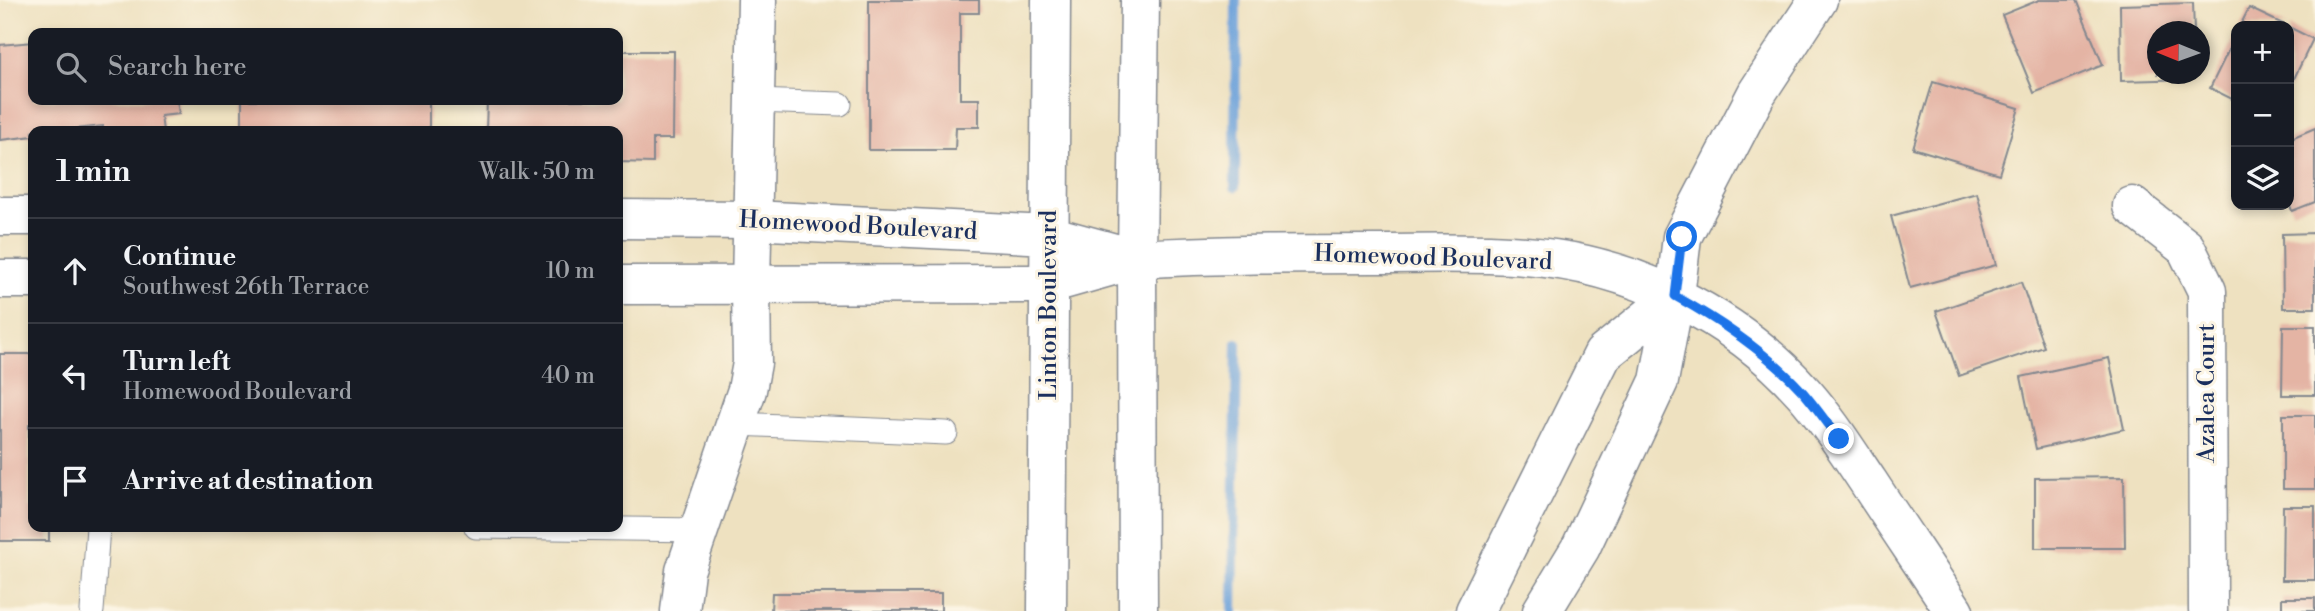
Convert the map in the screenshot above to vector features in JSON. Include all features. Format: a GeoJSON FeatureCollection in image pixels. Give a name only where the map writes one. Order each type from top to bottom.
{"type":"FeatureCollection","features":[{"type":"Feature","properties":{"kind":"street"},"geometry":{"type":"LineString","coordinates":[[680,611],[685,571],[747,390],[752,363],[757,0]]}},
{"type":"Feature","properties":{"kind":"street","name":"Linton Boulevard"},"geometry":{"type":"LineString","coordinates":[[1047,611],[1051,0]]}},
{"type":"Feature","properties":{"kind":"street"},"geometry":{"type":"LineString","coordinates":[[1138,611],[1140,0]]}},
{"type":"Feature","properties":{"kind":"street"},"geometry":{"type":"LineString","coordinates":[[1542,611],[1581,547],[1659,381],[1675,296],[1682,237],[1757,93],[1818,0]]}},
{"type":"Feature","properties":{"kind":"street","name":"Azalea Court"},"geometry":{"type":"LineString","coordinates":[[2132,206],[2186,248],[2207,291],[2208,611]]}},
{"type":"Feature","properties":{"kind":"street"},"geometry":{"type":"LineString","coordinates":[[0,216],[28,216]]}},
{"type":"Feature","properties":{"kind":"street","name":"Homewood Boulevard"},"geometry":{"type":"LineString","coordinates":[[623,219],[752,220],[1049,235],[1138,259]]}},
{"type":"Feature","properties":{"kind":"street","name":"Homewood Boulevard"},"geometry":{"type":"LineString","coordinates":[[623,285],[1049,284],[1138,259],[1220,254],[1525,256],[1584,264],[1675,296],[1712,316],[1761,351],[1803,392],[1839,439],[1954,611]]}},
{"type":"Feature","properties":{"kind":"street"},"geometry":{"type":"LineString","coordinates":[[0,279],[28,279]]}},
{"type":"Feature","properties":{"kind":"street"},"geometry":{"type":"LineString","coordinates":[[1475,611],[1603,354],[1675,296]]}},
{"type":"Feature","properties":{"kind":"lane"},"geometry":{"type":"LineString","coordinates":[[755,101],[840,104]]}},
{"type":"Feature","properties":{"kind":"lane"},"geometry":{"type":"LineString","coordinates":[[735,424],[946,433]]}},
{"type":"Feature","properties":{"kind":"lane"},"geometry":{"type":"LineString","coordinates":[[623,529],[699,530]]}},
{"type":"Feature","properties":{"kind":"lane"},"geometry":{"type":"LineString","coordinates":[[92,611],[98,532]]}},
{"type":"Feature","properties":{"kind":"building"},"geometry":{"type":"Polygon","coordinates":[[[869,0],[979,0],[979,13],[960,13],[960,99],[979,99],[979,127],[956,127],[955,150],[869,150],[869,0]]]}},
{"type":"Feature","properties":{"kind":"building"},"geometry":{"type":"Polygon","coordinates":[[[2039,0],[2076,0],[2103,65],[2034,93],[2002,15],[2039,0]]]}},
{"type":"Feature","properties":{"kind":"building"},"geometry":{"type":"Polygon","coordinates":[[[2193,3],[2194,21],[2147,21],[2147,80],[2121,81],[2120,5],[2193,3]]]}},
{"type":"Feature","properties":{"kind":"building"},"geometry":{"type":"Polygon","coordinates":[[[2249,8],[2276,21],[2242,21],[2249,8]]]}},
{"type":"Feature","properties":{"kind":"building"},"geometry":{"type":"Polygon","coordinates":[[[2294,30],[2313,39],[2294,79],[2294,30]]]}},
{"type":"Feature","properties":{"kind":"building"},"geometry":{"type":"Polygon","coordinates":[[[28,42],[28,105],[178,105],[179,114],[161,116],[162,126],[28,126],[28,137],[0,140],[0,45],[28,42]]]}},
{"type":"Feature","properties":{"kind":"building"},"geometry":{"type":"Polygon","coordinates":[[[2231,45],[2231,98],[2210,88],[2231,45]]]}},
{"type":"Feature","properties":{"kind":"building"},"geometry":{"type":"Polygon","coordinates":[[[623,51],[674,51],[673,139],[653,139],[653,163],[623,162],[623,126],[486,126],[487,105],[623,105],[623,51]]]}},
{"type":"Feature","properties":{"kind":"building"},"geometry":{"type":"Polygon","coordinates":[[[1933,82],[2019,108],[1999,174],[1913,148],[1933,82]]]}},
{"type":"Feature","properties":{"kind":"building"},"geometry":{"type":"Polygon","coordinates":[[[242,105],[429,105],[429,126],[242,126],[242,105]]]}},
{"type":"Feature","properties":{"kind":"building"},"geometry":{"type":"Polygon","coordinates":[[[2315,128],[2315,202],[2292,211],[2294,210],[2294,137],[2315,128]]]}},
{"type":"Feature","properties":{"kind":"building"},"geometry":{"type":"Polygon","coordinates":[[[1977,193],[1996,265],[1910,288],[1891,216],[1977,193]]]}},
{"type":"Feature","properties":{"kind":"building"},"geometry":{"type":"Polygon","coordinates":[[[2315,233],[2315,308],[2283,308],[2282,234],[2315,233]]]}},
{"type":"Feature","properties":{"kind":"building"},"geometry":{"type":"Polygon","coordinates":[[[2021,282],[2044,347],[1959,376],[1936,311],[2021,282]]]}},
{"type":"Feature","properties":{"kind":"building"},"geometry":{"type":"Polygon","coordinates":[[[2283,326],[2315,326],[2315,395],[2282,395],[2283,326]]]}},
{"type":"Feature","properties":{"kind":"building"},"geometry":{"type":"Polygon","coordinates":[[[0,354],[28,354],[28,532],[49,532],[49,541],[0,541],[0,354]]]}},
{"type":"Feature","properties":{"kind":"building"},"geometry":{"type":"Polygon","coordinates":[[[2109,358],[2124,429],[2036,449],[2021,377],[2109,358]]]}},
{"type":"Feature","properties":{"kind":"building"},"geometry":{"type":"Polygon","coordinates":[[[2283,415],[2315,415],[2315,489],[2283,489],[2283,415]]]}},
{"type":"Feature","properties":{"kind":"building"},"geometry":{"type":"Polygon","coordinates":[[[2124,477],[2125,548],[2035,548],[2035,478],[2124,477]]]}},
{"type":"Feature","properties":{"kind":"building"},"geometry":{"type":"Polygon","coordinates":[[[2283,506],[2315,506],[2315,580],[2282,580],[2283,506]]]}},
{"type":"Feature","properties":{"kind":"building"},"geometry":{"type":"Polygon","coordinates":[[[772,593],[941,593],[941,611],[771,611],[772,593]]]}},
{"type":"Feature","properties":{"kind":"building"},"geometry":{"type":"Polygon","coordinates":[[[2282,598],[2315,598],[2315,611],[2282,611],[2282,598]]]}},
{"type":"Feature","properties":{"kind":"waterway"},"geometry":{"type":"LineString","coordinates":[[1235,187],[1236,0]]}},
{"type":"Feature","properties":{"kind":"waterway"},"geometry":{"type":"LineString","coordinates":[[1233,611],[1237,343]]}},
{"type":"Feature","properties":{"kind":"route"},"geometry":{"type":"LineString","coordinates":[[1682,237],[1675,296],[1712,316],[1761,351],[1803,392],[1839,439]]}}]}
